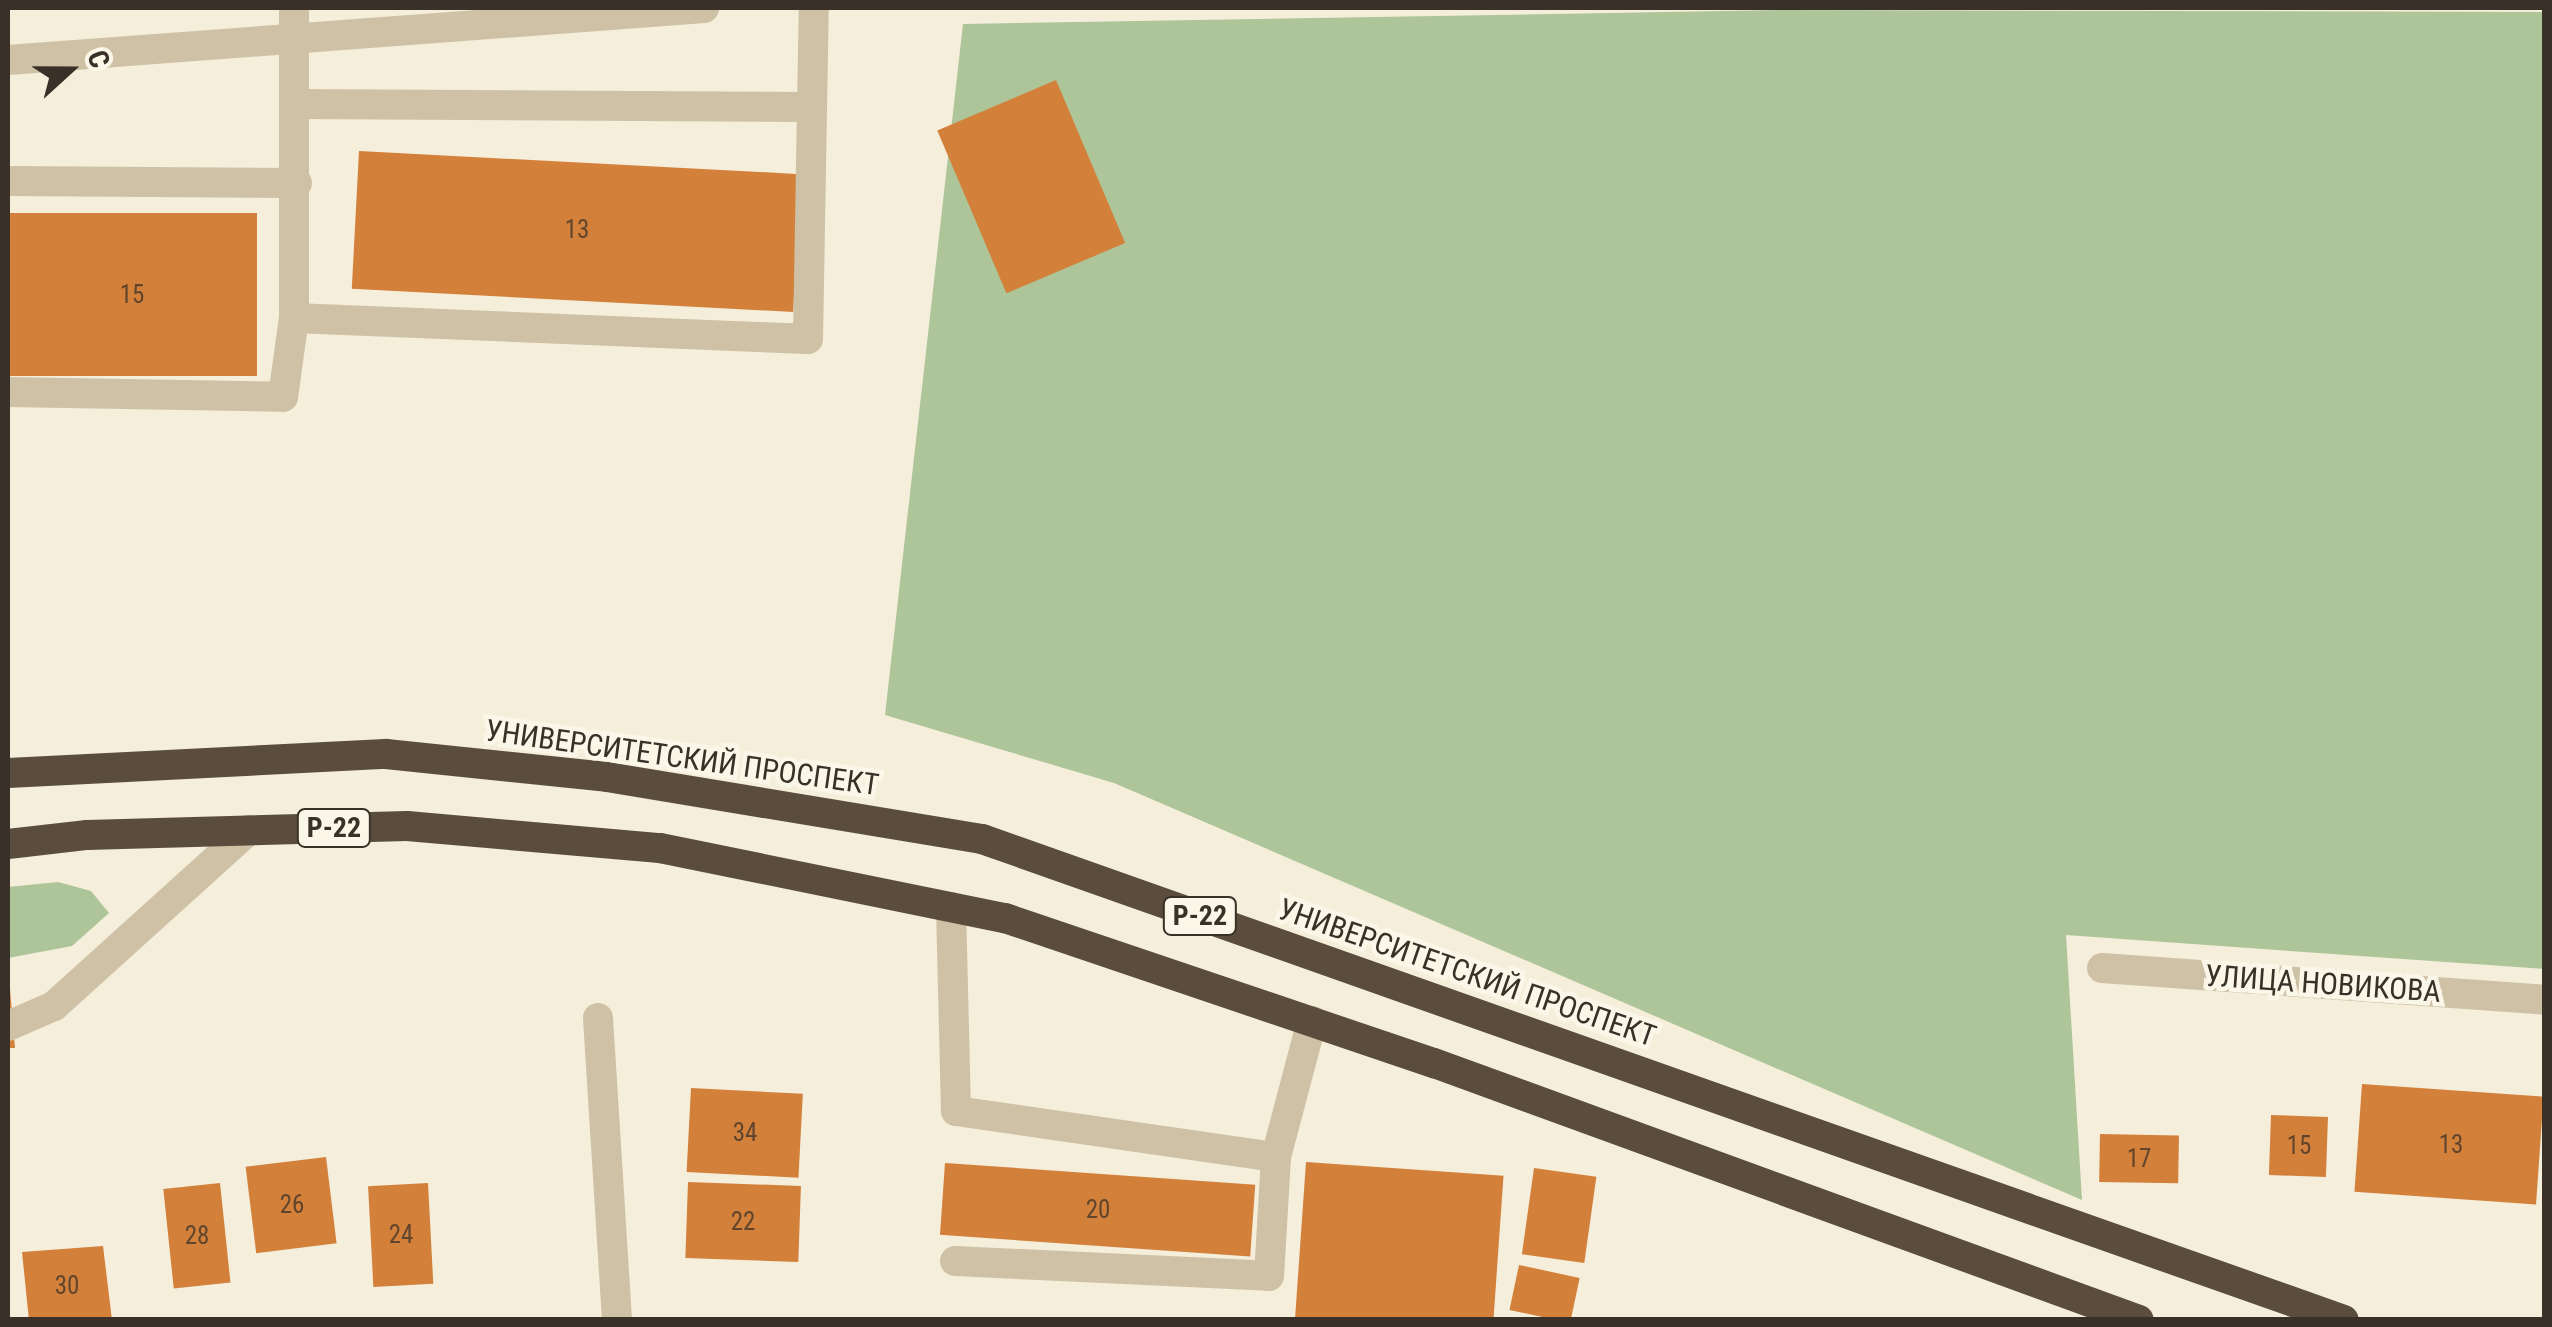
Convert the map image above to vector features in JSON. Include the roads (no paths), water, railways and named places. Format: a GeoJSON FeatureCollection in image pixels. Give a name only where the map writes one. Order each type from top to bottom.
{"type":"FeatureCollection","features":[{"type":"Feature","properties":{"kind":"highway","name":"УНИВЕРСИТЕТСКИЙ ПРОСПЕКТ"},"geometry":{"type":"LineString","coordinates":[[8,772],[386,754],[607,777],[982,839],[2344,1320]]}},
{"type":"Feature","properties":{"kind":"highway","name":"Р-22"},"geometry":{"type":"LineString","coordinates":[[8,844],[249,830],[407,826],[660,848],[1005,918],[1312,1021],[2139,1320]]}},
{"type":"Feature","properties":{"kind":"street"},"geometry":{"type":"LineString","coordinates":[[8,60],[295,23],[704,8]]}},
{"type":"Feature","properties":{"kind":"street"},"geometry":{"type":"LineString","coordinates":[[294,318],[808,339],[814,8]]}},
{"type":"Feature","properties":{"kind":"street"},"geometry":{"type":"LineString","coordinates":[[8,392],[283,396],[294,318],[295,23]]}},
{"type":"Feature","properties":{"kind":"street"},"geometry":{"type":"LineString","coordinates":[[297,104],[812,107]]}},
{"type":"Feature","properties":{"kind":"street"},"geometry":{"type":"LineString","coordinates":[[8,181],[296,183]]}},
{"type":"Feature","properties":{"kind":"street"},"geometry":{"type":"LineString","coordinates":[[8,1026],[54,1006],[249,830]]}},
{"type":"Feature","properties":{"kind":"street"},"geometry":{"type":"LineString","coordinates":[[951,906],[956,1110],[1276,1157]]}},
{"type":"Feature","properties":{"kind":"street","name":"УЛИЦА НОВИКОВА"},"geometry":{"type":"LineString","coordinates":[[2102,968],[2544,1000]]}},
{"type":"Feature","properties":{"kind":"street"},"geometry":{"type":"LineString","coordinates":[[598,1018],[617,1320]]}},
{"type":"Feature","properties":{"kind":"street"},"geometry":{"type":"LineString","coordinates":[[955,1261],[1268,1276],[1276,1157],[1312,1021]]}}]}
